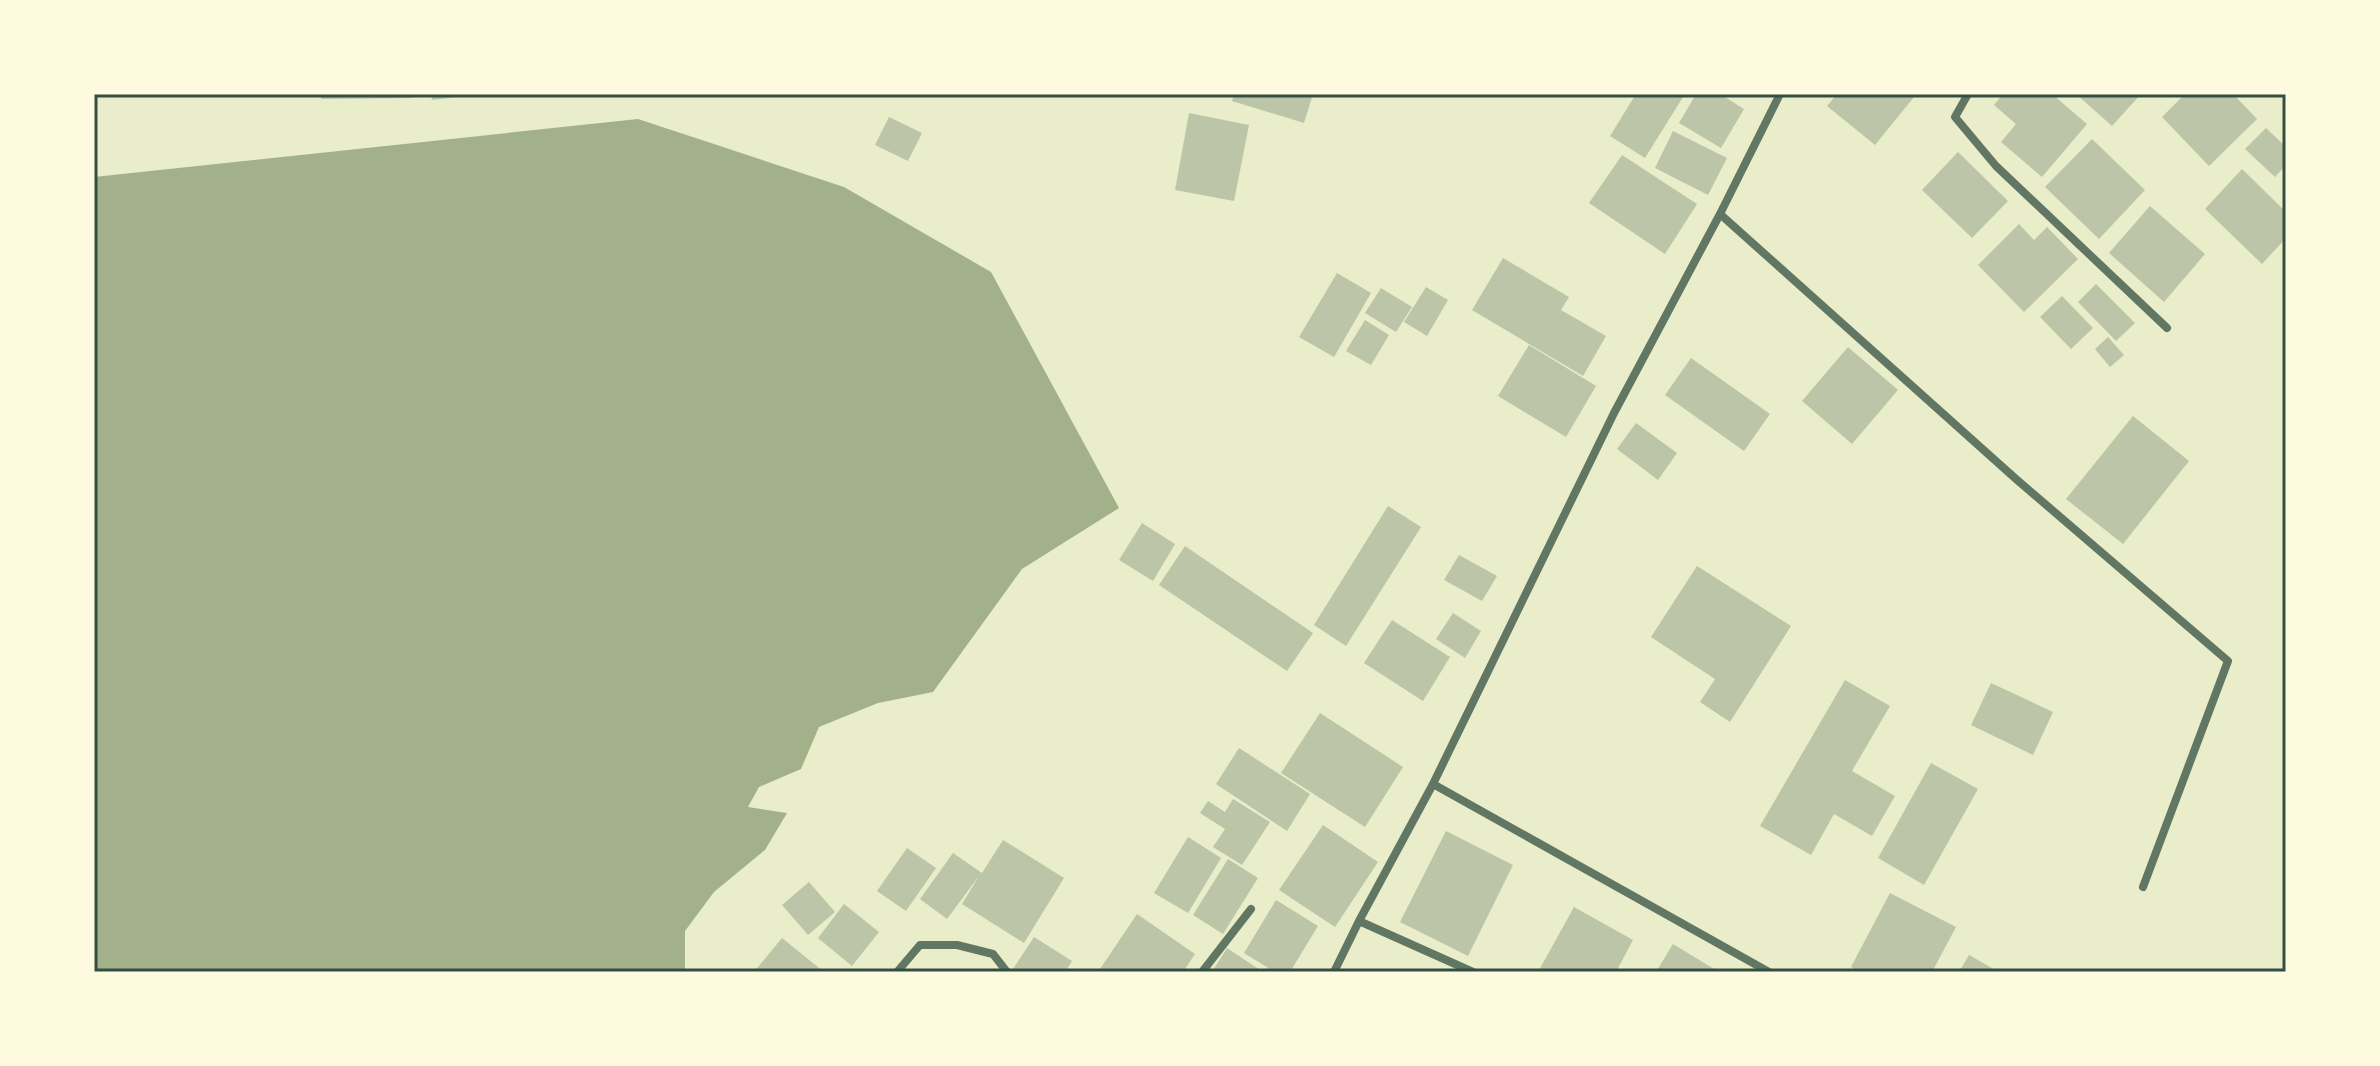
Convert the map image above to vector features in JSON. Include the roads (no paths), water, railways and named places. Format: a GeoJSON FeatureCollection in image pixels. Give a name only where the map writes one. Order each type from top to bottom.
{"type":"FeatureCollection","features":[{"type":"Feature","properties":{"kind":"street"},"geometry":{"type":"LineString","coordinates":[[1334,972],[1433,784],[1614,413],[1780,94]]}},
{"type":"Feature","properties":{"kind":"street"},"geometry":{"type":"LineString","coordinates":[[1968,94],[1955,117],[1996,166],[2167,328]]}},
{"type":"Feature","properties":{"kind":"street"},"geometry":{"type":"LineString","coordinates":[[1720,214],[2016,479],[2228,661],[2143,887]]}},
{"type":"Feature","properties":{"kind":"street"},"geometry":{"type":"LineString","coordinates":[[1433,784],[1769,972]]}},
{"type":"Feature","properties":{"kind":"street"},"geometry":{"type":"LineString","coordinates":[[1202,972],[1251,909]]}},
{"type":"Feature","properties":{"kind":"street"},"geometry":{"type":"LineString","coordinates":[[1359,921],[1473,972]]}},
{"type":"Feature","properties":{"kind":"street"},"geometry":{"type":"LineString","coordinates":[[897,972],[920,945],[957,945],[993,954],[1007,972]]}}]}
